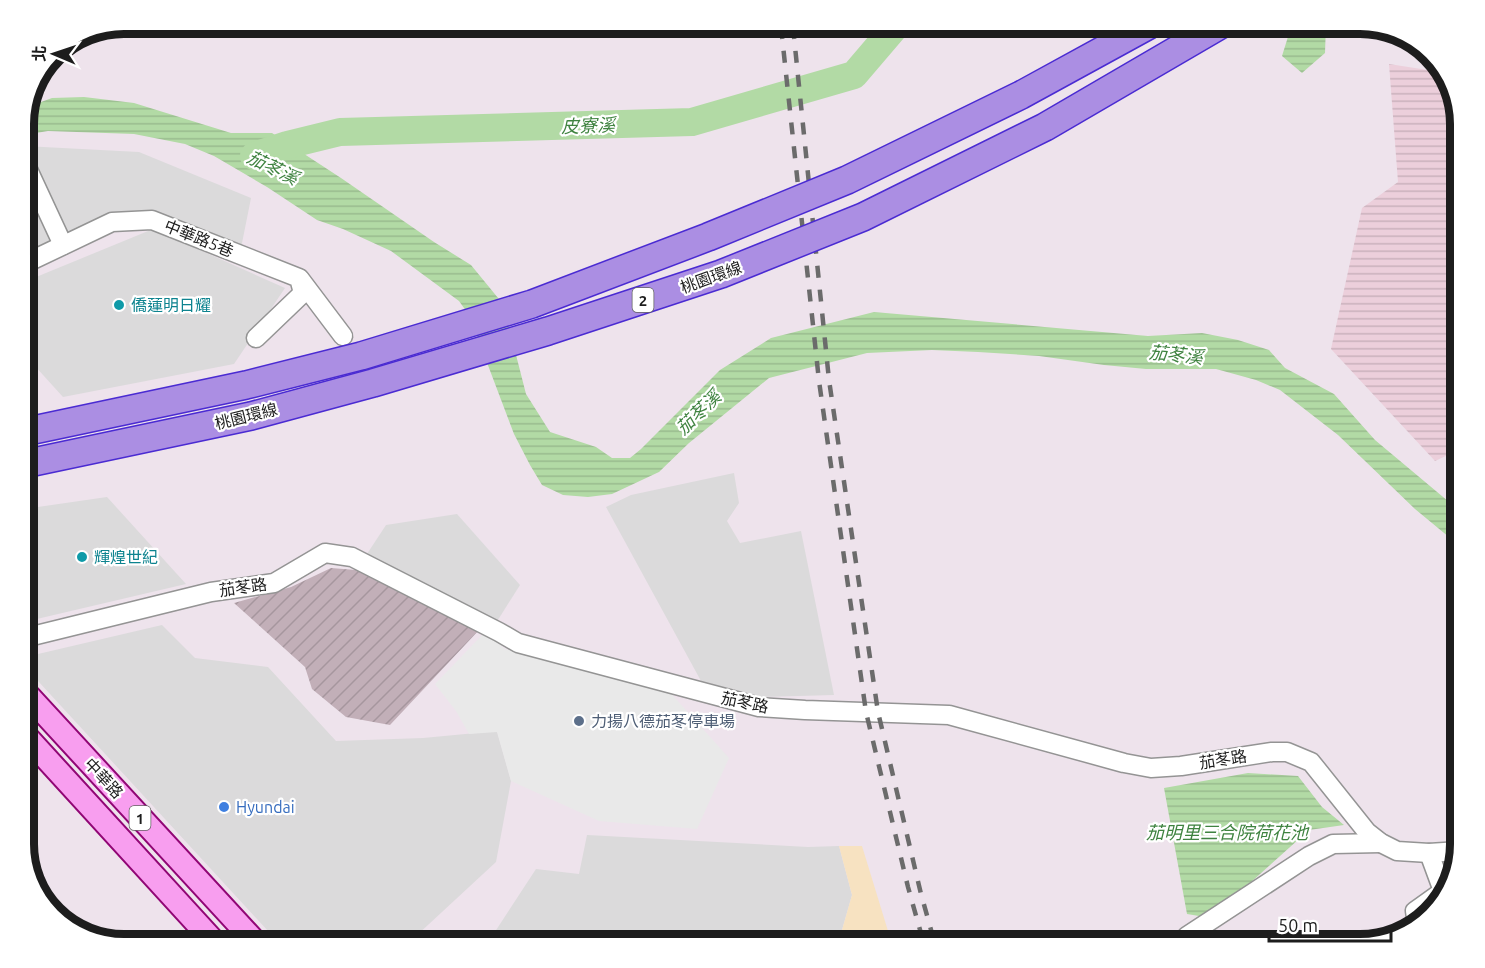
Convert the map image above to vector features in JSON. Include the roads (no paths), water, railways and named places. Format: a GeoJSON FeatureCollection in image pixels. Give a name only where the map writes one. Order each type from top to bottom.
{"type":"FeatureCollection","features":[{"type":"Feature","properties":{"kind":"highway","name":"桃園環線"},"geometry":{"type":"LineString","coordinates":[[35,430],[246,385],[361,356],[532,304],[697,241],[847,180],[1021,95],[1133,34]]}},
{"type":"Feature","properties":{"kind":"highway","name":"桃園環線"},"geometry":{"type":"LineString","coordinates":[[35,462],[251,416],[362,386],[548,331],[720,274],[863,217],[1045,127],[1205,34]]}},
{"type":"Feature","properties":{"kind":"main road","name":"中華路"},"geometry":{"type":"LineString","coordinates":[[35,703],[248,934]]}},
{"type":"Feature","properties":{"kind":"main road","name":"中華路"},"geometry":{"type":"LineString","coordinates":[[35,746],[207,934]]}},
{"type":"Feature","properties":{"kind":"street"},"geometry":{"type":"LineString","coordinates":[[35,185],[63,245]]}},
{"type":"Feature","properties":{"kind":"street","name":"中華路5巷"},"geometry":{"type":"LineString","coordinates":[[35,259],[112,222],[152,220],[299,278]]}},
{"type":"Feature","properties":{"kind":"street"},"geometry":{"type":"LineString","coordinates":[[299,278],[343,336]]}},
{"type":"Feature","properties":{"kind":"street"},"geometry":{"type":"LineString","coordinates":[[256,338],[303,293],[299,278]]}},
{"type":"Feature","properties":{"kind":"street","name":"茄苳路"},"geometry":{"type":"LineString","coordinates":[[35,635],[211,592],[274,583],[326,553],[352,557],[518,643],[759,706],[805,710],[949,715],[1124,763],[1151,768],[1287,752],[1311,762],[1367,832],[1381,843],[1397,851],[1450,852]]}},
{"type":"Feature","properties":{"kind":"street"},"geometry":{"type":"LineString","coordinates":[[1190,934],[1309,856],[1333,844],[1381,843]]}},
{"type":"Feature","properties":{"kind":"street"},"geometry":{"type":"LineString","coordinates":[[1430,853],[1441,884]]}},
{"type":"Feature","properties":{"kind":"street"},"geometry":{"type":"LineString","coordinates":[[1416,914],[1415,911],[1430,900]]}},
{"type":"Feature","properties":{"kind":"water"},"geometry":{"type":"Polygon","coordinates":[[[1289,34],[1326,34],[1325,53],[1302,73],[1282,56],[1289,34]]]}},
{"type":"Feature","properties":{"kind":"water","name":"茄苳溪"},"geometry":{"type":"Polygon","coordinates":[[[84,97],[134,103],[231,133],[272,133],[471,265],[503,304],[526,394],[550,432],[596,447],[612,458],[630,458],[720,370],[771,338],[874,312],[1148,336],[1202,333],[1238,340],[1269,350],[1285,368],[1334,394],[1375,440],[1450,503],[1450,538],[1415,509],[1338,435],[1280,390],[1256,380],[1216,369],[1146,369],[1039,356],[978,352],[932,350],[867,353],[769,378],[689,443],[659,472],[612,494],[588,497],[563,495],[542,485],[530,465],[514,434],[469,315],[459,301],[391,251],[317,220],[214,156],[185,144],[134,134],[48,131],[35,133],[38,103],[52,98],[84,97]]]}},
{"type":"Feature","properties":{"kind":"water","name":"茄明里三合院荷花池"},"geometry":{"type":"Polygon","coordinates":[[[1248,773],[1298,776],[1322,807],[1344,825],[1309,830],[1211,918],[1187,914],[1164,788],[1248,773]]]}},
{"type":"Feature","properties":{"kind":"waterway","name":"皮寮溪"},"geometry":{"type":"LineString","coordinates":[[254,156],[340,132],[692,122],[854,75],[889,34]]}},
{"type":"Feature","properties":{"kind":"railway"},"geometry":{"type":"LineString","coordinates":[[782,34],[819,381],[866,712],[921,934]]}},
{"type":"Feature","properties":{"kind":"railway"},"geometry":{"type":"LineString","coordinates":[[794,34],[829,380],[878,712],[932,934]]}},
{"type":"Feature","properties":{"kind":"place","name":"僑蓮明日耀"},"geometry":{"type":"Point","coordinates":[119,305]}},
{"type":"Feature","properties":{"kind":"place","name":"輝煌世紀"},"geometry":{"type":"Point","coordinates":[82,557]}},
{"type":"Feature","properties":{"kind":"place","name":"力揚八德茄苳停車場"},"geometry":{"type":"Point","coordinates":[579,721]}},
{"type":"Feature","properties":{"kind":"place","name":"Hyundai"},"geometry":{"type":"Point","coordinates":[224,807]}}]}
